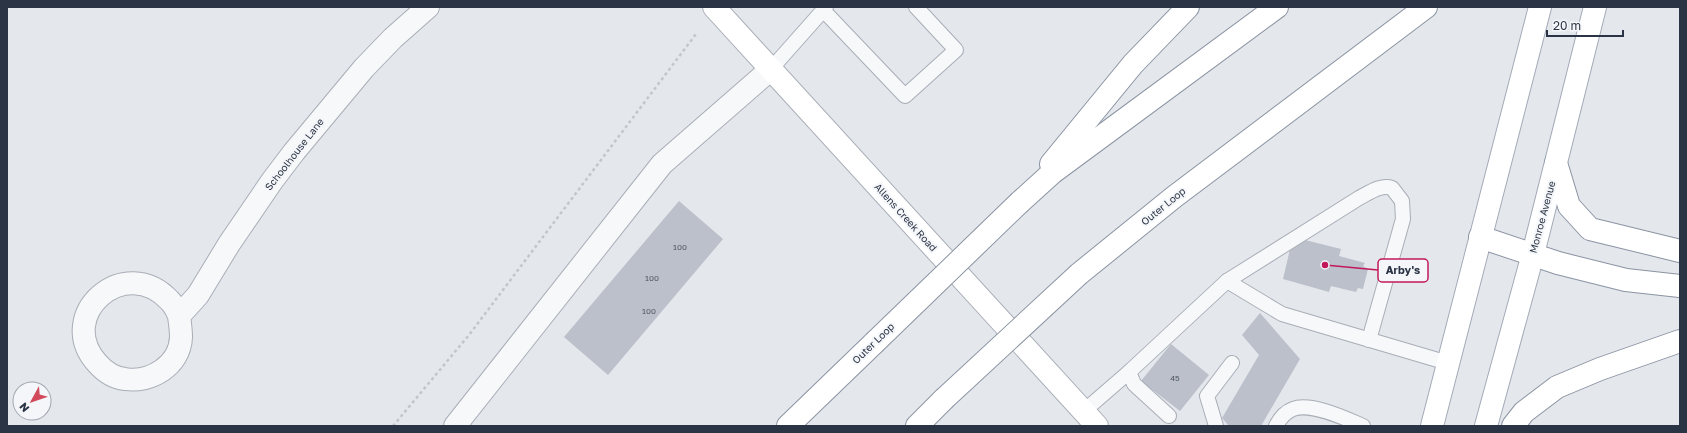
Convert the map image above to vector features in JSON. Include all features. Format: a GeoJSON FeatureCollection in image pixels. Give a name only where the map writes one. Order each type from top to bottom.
{"type":"FeatureCollection","features":[{"type":"Feature","properties":{"kind":"main road","name":"Allens Creek Road"},"geometry":{"type":"LineString","coordinates":[[714,7],[1088,420]]}},
{"type":"Feature","properties":{"kind":"main road"},"geometry":{"type":"LineString","coordinates":[[1020,202],[1133,64],[1188,7]]}},
{"type":"Feature","properties":{"kind":"main road","name":"Outer Loop"},"geometry":{"type":"LineString","coordinates":[[788,426],[1020,202],[1052,173],[1277,7]]}},
{"type":"Feature","properties":{"kind":"main road","name":"Outer Loop"},"geometry":{"type":"LineString","coordinates":[[917,426],[944,399],[1079,274],[1174,197],[1426,7]]}},
{"type":"Feature","properties":{"kind":"main road"},"geometry":{"type":"LineString","coordinates":[[1432,426],[1540,7]]}},
{"type":"Feature","properties":{"kind":"main road","name":"Monroe Avenue"},"geometry":{"type":"LineString","coordinates":[[1486,426],[1533,254],[1595,7]]}},
{"type":"Feature","properties":{"kind":"main road"},"geometry":{"type":"LineString","coordinates":[[1556,163],[1569,206],[1590,229],[1680,251]]}},
{"type":"Feature","properties":{"kind":"main road"},"geometry":{"type":"LineString","coordinates":[[1480,238],[1558,263],[1626,280],[1680,286]]}},
{"type":"Feature","properties":{"kind":"main road"},"geometry":{"type":"LineString","coordinates":[[1512,426],[1524,412],[1557,387],[1600,369],[1680,341]]}},
{"type":"Feature","properties":{"kind":"main road"},"geometry":{"type":"LineString","coordinates":[[926,426],[944,399]]}},
{"type":"Feature","properties":{"kind":"street","name":"Schoolhouse Lane"},"geometry":{"type":"LineString","coordinates":[[179,316],[198,295],[229,244],[294,152],[364,68],[393,38],[428,7]]}},
{"type":"Feature","properties":{"kind":"street"},"geometry":{"type":"LineString","coordinates":[[455,426],[662,164],[771,69]]}},
{"type":"Feature","properties":{"kind":"street"},"geometry":{"type":"LineString","coordinates":[[127,283],[144,284],[158,290],[171,301],[179,316],[181,338],[176,355],[168,366],[155,376],[136,381],[119,379],[102,369],[91,357],[84,340],[85,323],[89,309],[100,295],[110,288],[127,283]]}},
{"type":"Feature","properties":{"kind":"lane"},"geometry":{"type":"LineString","coordinates":[[771,69],[825,9],[905,96],[956,50],[916,7]]}},
{"type":"Feature","properties":{"kind":"lane"},"geometry":{"type":"LineString","coordinates":[[1088,420],[1129,372],[1227,281],[1359,198],[1384,187],[1392,188],[1402,201],[1402,219],[1369,340]]}},
{"type":"Feature","properties":{"kind":"lane"},"geometry":{"type":"LineString","coordinates":[[1227,281],[1282,314],[1448,363]]}},
{"type":"Feature","properties":{"kind":"lane"},"geometry":{"type":"LineString","coordinates":[[1216,426],[1207,396],[1232,363]]}},
{"type":"Feature","properties":{"kind":"lane"},"geometry":{"type":"LineString","coordinates":[[1129,372],[1134,384],[1169,416]]}},
{"type":"Feature","properties":{"kind":"lane"},"geometry":{"type":"LineString","coordinates":[[1276,426],[1281,416],[1294,408],[1311,408],[1331,420],[1363,426]]}},
{"type":"Feature","properties":{"kind":"path"},"geometry":{"type":"LineString","coordinates":[[393,426],[469,335],[696,34]]}},
{"type":"Feature","properties":{"kind":"building"},"geometry":{"type":"Polygon","coordinates":[[[679,201],[723,239],[608,375],[564,337],[679,201]]]}},
{"type":"Feature","properties":{"kind":"building"},"geometry":{"type":"Polygon","coordinates":[[[1301,239],[1341,249],[1339,256],[1365,263],[1363,266],[1368,269],[1363,289],[1358,288],[1356,292],[1331,286],[1329,292],[1283,279],[1291,245],[1301,239]]]}},
{"type":"Feature","properties":{"kind":"building"},"geometry":{"type":"Polygon","coordinates":[[[1260,313],[1300,359],[1261,426],[1229,426],[1222,418],[1259,355],[1242,335],[1260,313]]]}},
{"type":"Feature","properties":{"kind":"building"},"geometry":{"type":"Polygon","coordinates":[[[1171,344],[1209,375],[1180,411],[1141,381],[1171,344]]]}},
{"type":"Feature","properties":{"kind":"place","name":"Arby's"},"geometry":{"type":"Point","coordinates":[1325,265]}}]}
